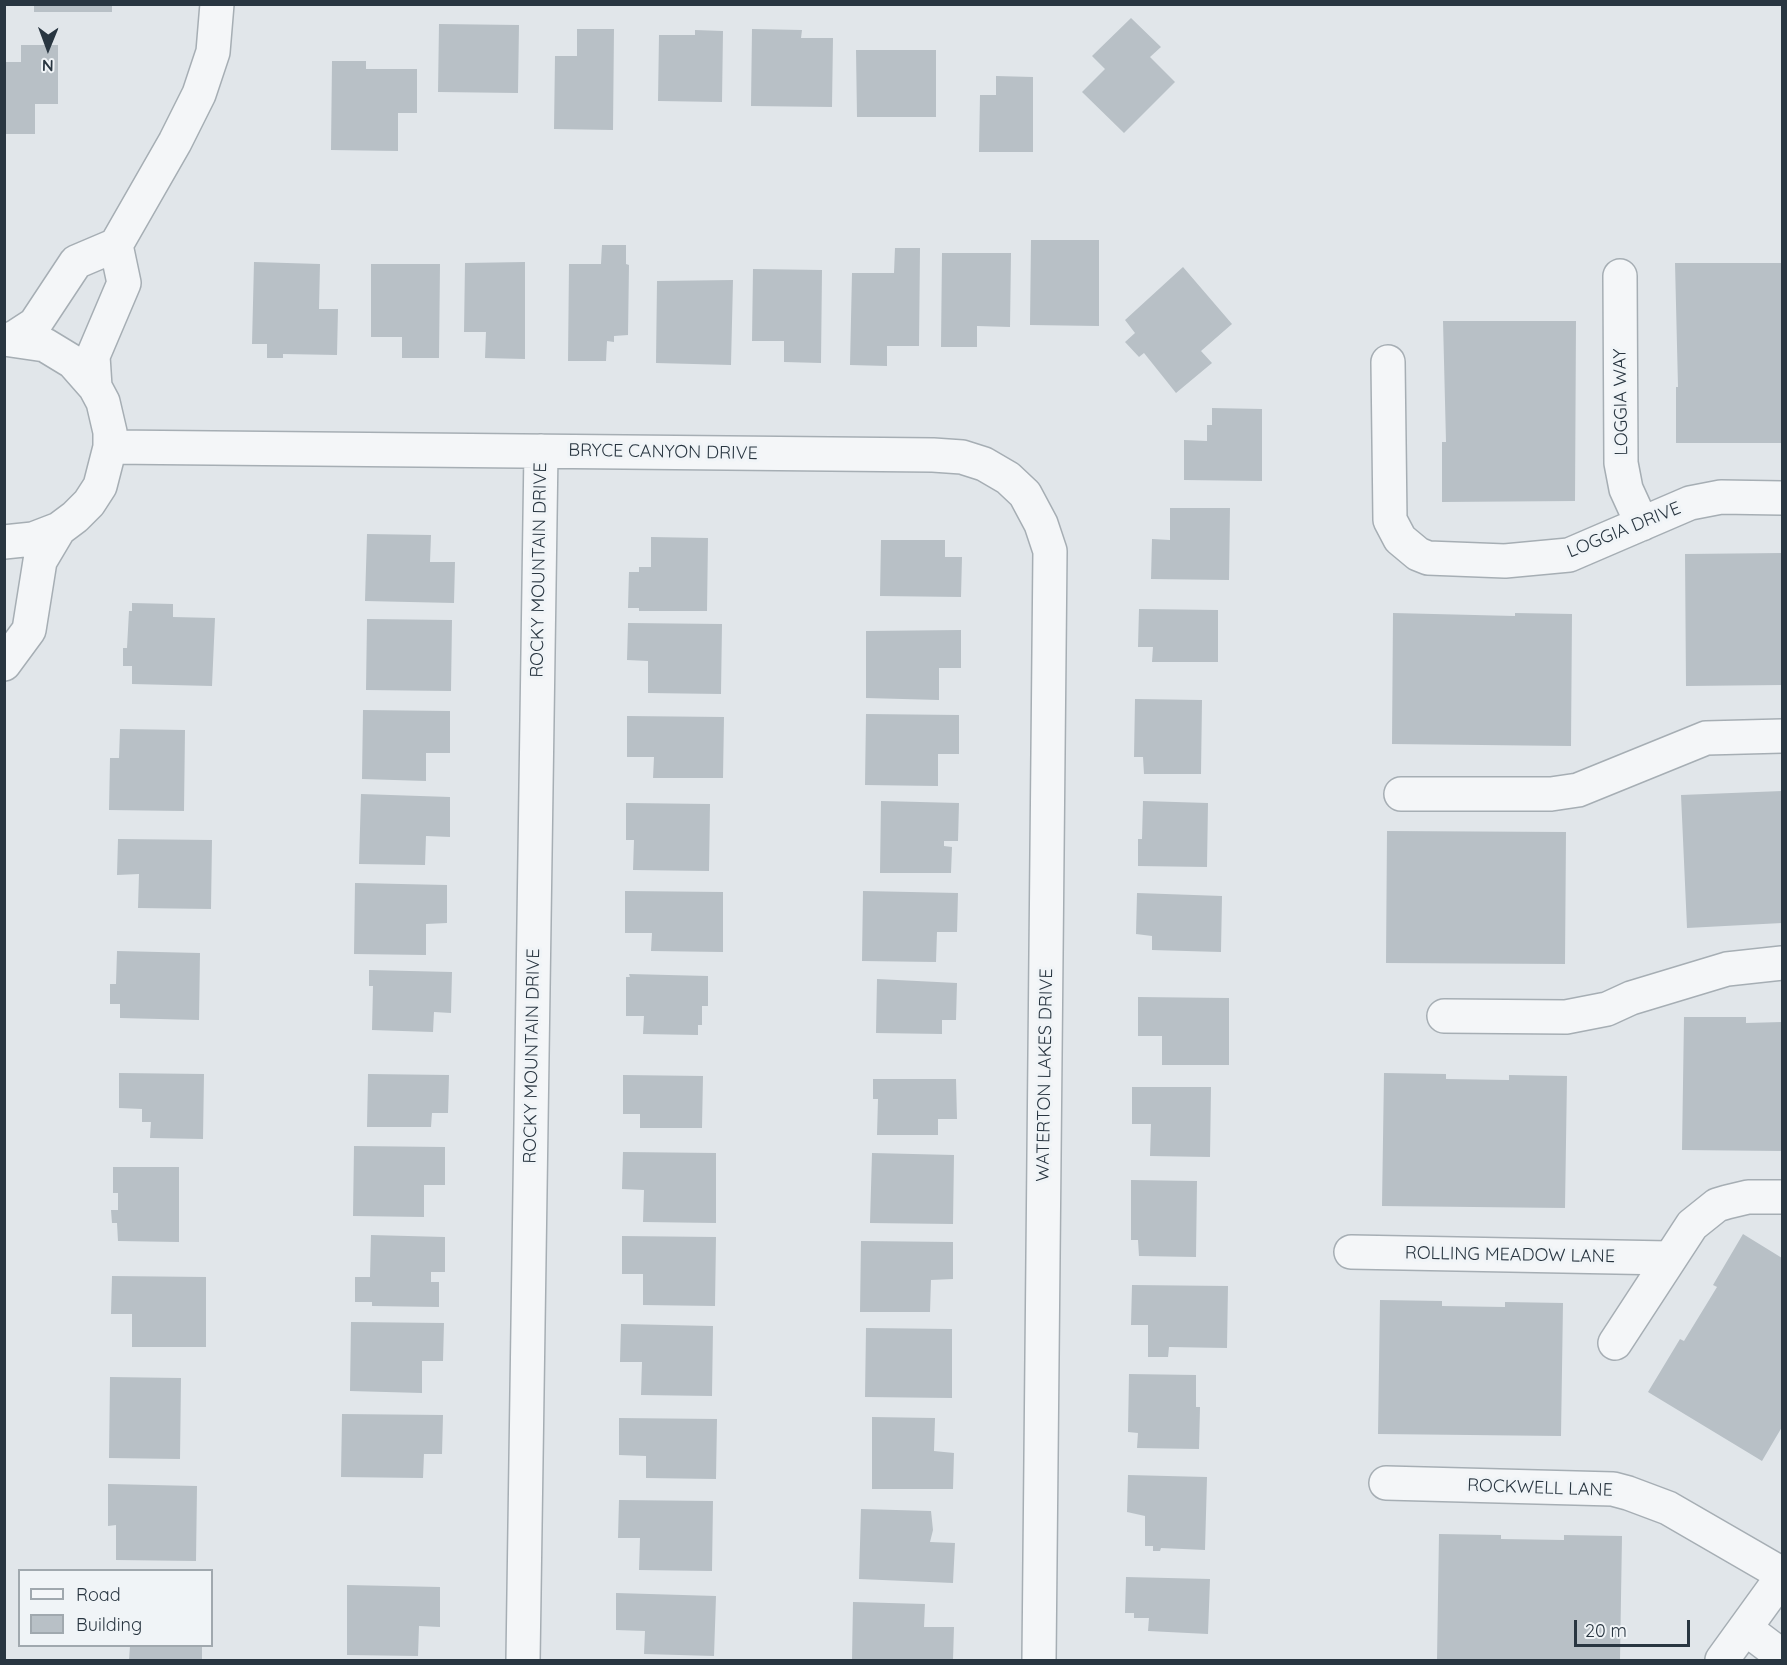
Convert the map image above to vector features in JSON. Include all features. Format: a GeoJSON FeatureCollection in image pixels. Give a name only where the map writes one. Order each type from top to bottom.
{"type":"FeatureCollection","features":[{"type":"Feature","properties":{"kind":"street"},"geometry":{"type":"LineString","coordinates":[[8,339],[36,324],[76,262],[116,245],[175,142],[199,94],[213,52],[217,4]]}},
{"type":"Feature","properties":{"kind":"street"},"geometry":{"type":"LineString","coordinates":[[4,542],[33,540],[58,529],[89,503],[107,467],[110,447],[107,416],[95,387],[93,356],[124,283],[116,245]]}},
{"type":"Feature","properties":{"kind":"street","name":"LOGGIA WAY"},"geometry":{"type":"LineString","coordinates":[[1620,276],[1621,463],[1626,489],[1642,524]]}},
{"type":"Feature","properties":{"kind":"street"},"geometry":{"type":"LineString","coordinates":[[8,339],[45,345],[73,362],[95,387]]}},
{"type":"Feature","properties":{"kind":"street","name":"LOGGIA DRIVE"},"geometry":{"type":"LineString","coordinates":[[1388,362],[1390,520],[1400,539],[1418,554],[1449,561],[1547,558],[1588,549],[1675,507],[1703,500],[1782,498]]}},
{"type":"Feature","properties":{"kind":"street","name":"BRYCE CANYON DRIVE"},"geometry":{"type":"LineString","coordinates":[[110,447],[962,457],[984,464],[1008,478],[1025,494]]}},
{"type":"Feature","properties":{"kind":"street","name":"ROCKY MOUNTAIN DRIVE"},"geometry":{"type":"LineString","coordinates":[[523,1660],[541,451]]}},
{"type":"Feature","properties":{"kind":"street","name":"WATERTON LAKES DRIVE"},"geometry":{"type":"LineString","coordinates":[[1025,494],[1041,524],[1050,552],[1039,1660]]}},
{"type":"Feature","properties":{"kind":"street"},"geometry":{"type":"LineString","coordinates":[[4,664],[29,630],[40,561],[58,529]]}},
{"type":"Feature","properties":{"kind":"street"},"geometry":{"type":"LineString","coordinates":[[1401,794],[1551,794],[1578,790],[1706,738],[1782,736]]}},
{"type":"Feature","properties":{"kind":"street"},"geometry":{"type":"LineString","coordinates":[[1444,1016],[1566,1017],[1607,1009],[1686,980],[1727,969],[1782,963]]}},
{"type":"Feature","properties":{"kind":"street"},"geometry":{"type":"LineString","coordinates":[[1615,1343],[1692,1225],[1718,1205],[1748,1197],[1782,1197]]}},
{"type":"Feature","properties":{"kind":"street","name":"ROLLING MEADOW LANE"},"geometry":{"type":"LineString","coordinates":[[1351,1252],[1669,1258]]}},
{"type":"Feature","properties":{"kind":"street","name":"ROCKWELL LANE"},"geometry":{"type":"LineString","coordinates":[[1386,1484],[1613,1489],[1668,1508],[1782,1575]]}},
{"type":"Feature","properties":{"kind":"street"},"geometry":{"type":"LineString","coordinates":[[1722,1660],[1782,1575]]}},
{"type":"Feature","properties":{"kind":"street"},"geometry":{"type":"LineString","coordinates":[[1745,1628],[1782,1656]]}},
{"type":"Feature","properties":{"kind":"building"},"geometry":{"type":"Polygon","coordinates":[[[34,4],[112,4],[112,12],[34,12],[34,4]]]}},
{"type":"Feature","properties":{"kind":"building"},"geometry":{"type":"Polygon","coordinates":[[[1131,18],[1161,47],[1150,57],[1175,82],[1124,133],[1082,92],[1105,69],[1092,56],[1131,18]]]}},
{"type":"Feature","properties":{"kind":"building"},"geometry":{"type":"Polygon","coordinates":[[[439,24],[519,25],[518,93],[438,92],[439,24]]]}},
{"type":"Feature","properties":{"kind":"building"},"geometry":{"type":"Polygon","coordinates":[[[577,29],[614,29],[613,130],[554,129],[555,56],[577,56],[577,29]]]}},
{"type":"Feature","properties":{"kind":"building"},"geometry":{"type":"Polygon","coordinates":[[[752,29],[802,30],[801,38],[833,38],[832,107],[751,106],[752,29]]]}},
{"type":"Feature","properties":{"kind":"building"},"geometry":{"type":"Polygon","coordinates":[[[695,30],[723,31],[722,102],[658,101],[659,35],[695,35],[695,30]]]}},
{"type":"Feature","properties":{"kind":"building"},"geometry":{"type":"Polygon","coordinates":[[[21,45],[58,45],[58,104],[35,104],[35,134],[4,134],[4,62],[21,62],[21,45]]]}},
{"type":"Feature","properties":{"kind":"building"},"geometry":{"type":"Polygon","coordinates":[[[856,50],[936,50],[936,117],[857,117],[856,50]]]}},
{"type":"Feature","properties":{"kind":"building"},"geometry":{"type":"Polygon","coordinates":[[[332,61],[366,61],[366,69],[417,69],[417,113],[398,113],[398,151],[331,150],[332,61]]]}},
{"type":"Feature","properties":{"kind":"building"},"geometry":{"type":"Polygon","coordinates":[[[996,76],[1033,77],[1033,152],[979,152],[980,95],[996,95],[996,76]]]}},
{"type":"Feature","properties":{"kind":"building"},"geometry":{"type":"Polygon","coordinates":[[[1031,240],[1099,240],[1099,326],[1030,325],[1031,240]]]}},
{"type":"Feature","properties":{"kind":"building"},"geometry":{"type":"Polygon","coordinates":[[[602,245],[626,245],[626,264],[629,265],[628,335],[614,336],[614,342],[607,341],[606,361],[568,361],[569,264],[601,264],[602,245]]]}},
{"type":"Feature","properties":{"kind":"building"},"geometry":{"type":"Polygon","coordinates":[[[895,248],[920,248],[919,346],[887,346],[887,366],[850,365],[852,273],[894,273],[895,248]]]}},
{"type":"Feature","properties":{"kind":"building"},"geometry":{"type":"Polygon","coordinates":[[[942,253],[1011,253],[1010,327],[977,326],[977,347],[941,347],[942,253]]]}},
{"type":"Feature","properties":{"kind":"building"},"geometry":{"type":"Polygon","coordinates":[[[254,262],[320,264],[319,309],[338,309],[337,355],[283,354],[283,358],[267,358],[267,344],[252,344],[254,262]]]}},
{"type":"Feature","properties":{"kind":"building"},"geometry":{"type":"Polygon","coordinates":[[[525,262],[525,359],[485,358],[486,332],[464,332],[465,263],[525,262]]]}},
{"type":"Feature","properties":{"kind":"building"},"geometry":{"type":"Polygon","coordinates":[[[1675,263],[1782,263],[1782,443],[1676,443],[1676,387],[1678,387],[1675,263]]]}},
{"type":"Feature","properties":{"kind":"building"},"geometry":{"type":"Polygon","coordinates":[[[371,264],[440,264],[439,358],[402,358],[402,337],[371,337],[371,264]]]}},
{"type":"Feature","properties":{"kind":"building"},"geometry":{"type":"Polygon","coordinates":[[[1183,267],[1232,324],[1201,351],[1212,363],[1176,393],[1144,353],[1139,357],[1125,342],[1135,333],[1125,320],[1183,267]]]}},
{"type":"Feature","properties":{"kind":"building"},"geometry":{"type":"Polygon","coordinates":[[[753,269],[822,270],[821,363],[784,362],[784,341],[752,341],[753,269]]]}},
{"type":"Feature","properties":{"kind":"building"},"geometry":{"type":"Polygon","coordinates":[[[733,280],[731,365],[656,363],[657,281],[733,280]]]}},
{"type":"Feature","properties":{"kind":"building"},"geometry":{"type":"Polygon","coordinates":[[[1443,321],[1576,321],[1575,501],[1442,502],[1442,442],[1446,442],[1443,321]]]}},
{"type":"Feature","properties":{"kind":"building"},"geometry":{"type":"Polygon","coordinates":[[[1212,408],[1262,409],[1262,481],[1184,480],[1184,440],[1207,441],[1207,425],[1212,425],[1212,408]]]}},
{"type":"Feature","properties":{"kind":"building"},"geometry":{"type":"Polygon","coordinates":[[[1170,508],[1230,508],[1229,580],[1151,579],[1152,539],[1170,540],[1170,508]]]}},
{"type":"Feature","properties":{"kind":"building"},"geometry":{"type":"Polygon","coordinates":[[[367,534],[431,535],[430,562],[455,562],[454,603],[365,601],[367,534]]]}},
{"type":"Feature","properties":{"kind":"building"},"geometry":{"type":"Polygon","coordinates":[[[651,537],[708,538],[707,611],[639,611],[639,608],[628,608],[629,572],[639,572],[639,567],[651,567],[651,537]]]}},
{"type":"Feature","properties":{"kind":"building"},"geometry":{"type":"Polygon","coordinates":[[[881,540],[945,540],[945,557],[962,557],[961,597],[880,596],[881,540]]]}},
{"type":"Feature","properties":{"kind":"building"},"geometry":{"type":"Polygon","coordinates":[[[1782,553],[1782,685],[1686,686],[1685,554],[1782,553]]]}},
{"type":"Feature","properties":{"kind":"building"},"geometry":{"type":"Polygon","coordinates":[[[132,603],[173,604],[173,617],[215,618],[212,686],[132,684],[132,666],[123,666],[123,648],[127,648],[129,611],[132,611],[132,603]]]}},
{"type":"Feature","properties":{"kind":"building"},"geometry":{"type":"Polygon","coordinates":[[[1139,609],[1218,610],[1218,662],[1152,662],[1153,647],[1138,647],[1139,609]]]}},
{"type":"Feature","properties":{"kind":"building"},"geometry":{"type":"Polygon","coordinates":[[[1393,613],[1515,616],[1515,613],[1572,614],[1571,746],[1392,744],[1393,613]]]}},
{"type":"Feature","properties":{"kind":"building"},"geometry":{"type":"Polygon","coordinates":[[[367,619],[452,620],[451,691],[366,690],[367,619]]]}},
{"type":"Feature","properties":{"kind":"building"},"geometry":{"type":"Polygon","coordinates":[[[628,623],[722,624],[721,694],[648,693],[648,661],[627,660],[628,623]]]}},
{"type":"Feature","properties":{"kind":"building"},"geometry":{"type":"Polygon","coordinates":[[[961,630],[961,668],[939,668],[939,700],[866,698],[866,631],[961,630]]]}},
{"type":"Feature","properties":{"kind":"building"},"geometry":{"type":"Polygon","coordinates":[[[1135,699],[1202,700],[1201,774],[1144,774],[1143,757],[1134,757],[1135,699]]]}},
{"type":"Feature","properties":{"kind":"building"},"geometry":{"type":"Polygon","coordinates":[[[363,710],[450,711],[450,753],[426,753],[426,781],[362,779],[363,710]]]}},
{"type":"Feature","properties":{"kind":"building"},"geometry":{"type":"Polygon","coordinates":[[[866,714],[959,715],[959,754],[938,754],[938,786],[865,785],[866,714]]]}},
{"type":"Feature","properties":{"kind":"building"},"geometry":{"type":"Polygon","coordinates":[[[627,716],[724,717],[723,778],[653,778],[654,757],[627,757],[627,716]]]}},
{"type":"Feature","properties":{"kind":"building"},"geometry":{"type":"Polygon","coordinates":[[[120,729],[185,730],[184,811],[109,810],[110,758],[119,758],[120,729]]]}},
{"type":"Feature","properties":{"kind":"building"},"geometry":{"type":"Polygon","coordinates":[[[1782,791],[1782,923],[1687,928],[1681,795],[1782,791]]]}},
{"type":"Feature","properties":{"kind":"building"},"geometry":{"type":"Polygon","coordinates":[[[361,794],[450,797],[450,837],[426,836],[425,865],[359,864],[361,794]]]}},
{"type":"Feature","properties":{"kind":"building"},"geometry":{"type":"Polygon","coordinates":[[[881,801],[959,803],[958,841],[944,841],[944,846],[952,847],[951,873],[880,873],[881,801]]]}},
{"type":"Feature","properties":{"kind":"building"},"geometry":{"type":"Polygon","coordinates":[[[1143,801],[1208,803],[1207,867],[1138,866],[1138,839],[1142,839],[1143,801]]]}},
{"type":"Feature","properties":{"kind":"building"},"geometry":{"type":"Polygon","coordinates":[[[626,803],[710,804],[709,871],[633,870],[634,840],[626,840],[626,803]]]}},
{"type":"Feature","properties":{"kind":"building"},"geometry":{"type":"Polygon","coordinates":[[[1387,831],[1566,832],[1565,964],[1386,963],[1387,831]]]}},
{"type":"Feature","properties":{"kind":"building"},"geometry":{"type":"Polygon","coordinates":[[[118,839],[212,840],[211,909],[138,908],[139,874],[117,875],[118,839]]]}},
{"type":"Feature","properties":{"kind":"building"},"geometry":{"type":"Polygon","coordinates":[[[355,883],[447,885],[447,923],[426,924],[426,955],[354,954],[355,883]]]}},
{"type":"Feature","properties":{"kind":"building"},"geometry":{"type":"Polygon","coordinates":[[[625,891],[723,892],[723,952],[651,951],[652,933],[625,933],[625,891]]]}},
{"type":"Feature","properties":{"kind":"building"},"geometry":{"type":"Polygon","coordinates":[[[863,891],[958,893],[957,932],[937,932],[936,962],[862,961],[863,891]]]}},
{"type":"Feature","properties":{"kind":"building"},"geometry":{"type":"Polygon","coordinates":[[[1137,893],[1222,896],[1221,952],[1152,950],[1152,936],[1136,934],[1137,893]]]}},
{"type":"Feature","properties":{"kind":"building"},"geometry":{"type":"Polygon","coordinates":[[[117,951],[200,953],[199,1020],[120,1018],[120,1004],[110,1004],[110,984],[116,984],[117,951]]]}},
{"type":"Feature","properties":{"kind":"building"},"geometry":{"type":"Polygon","coordinates":[[[369,970],[452,972],[451,1013],[434,1012],[433,1032],[372,1030],[373,986],[369,986],[369,970]]]}},
{"type":"Feature","properties":{"kind":"building"},"geometry":{"type":"Polygon","coordinates":[[[629,974],[708,976],[708,1006],[702,1006],[702,1025],[698,1025],[698,1035],[643,1034],[644,1016],[626,1016],[626,977],[630,977],[629,974]]]}},
{"type":"Feature","properties":{"kind":"building"},"geometry":{"type":"Polygon","coordinates":[[[877,979],[957,983],[956,1020],[942,1020],[942,1034],[876,1033],[877,979]]]}},
{"type":"Feature","properties":{"kind":"building"},"geometry":{"type":"Polygon","coordinates":[[[1138,997],[1229,998],[1229,1065],[1162,1065],[1162,1036],[1138,1036],[1138,997]]]}},
{"type":"Feature","properties":{"kind":"building"},"geometry":{"type":"Polygon","coordinates":[[[1684,1017],[1746,1017],[1746,1023],[1782,1022],[1782,1151],[1682,1150],[1684,1017]]]}},
{"type":"Feature","properties":{"kind":"building"},"geometry":{"type":"Polygon","coordinates":[[[119,1073],[204,1074],[203,1139],[150,1138],[151,1122],[142,1122],[142,1109],[119,1108],[119,1073]]]}},
{"type":"Feature","properties":{"kind":"building"},"geometry":{"type":"Polygon","coordinates":[[[1384,1073],[1446,1074],[1446,1079],[1509,1080],[1509,1075],[1567,1076],[1565,1208],[1382,1206],[1384,1073]]]}},
{"type":"Feature","properties":{"kind":"building"},"geometry":{"type":"Polygon","coordinates":[[[368,1074],[449,1075],[448,1113],[432,1113],[431,1127],[367,1127],[368,1074]]]}},
{"type":"Feature","properties":{"kind":"building"},"geometry":{"type":"Polygon","coordinates":[[[623,1075],[703,1076],[702,1128],[640,1128],[640,1114],[623,1114],[623,1075]]]}},
{"type":"Feature","properties":{"kind":"building"},"geometry":{"type":"Polygon","coordinates":[[[873,1079],[956,1079],[957,1119],[938,1119],[938,1135],[877,1135],[878,1099],[873,1099],[873,1079]]]}},
{"type":"Feature","properties":{"kind":"building"},"geometry":{"type":"Polygon","coordinates":[[[1132,1087],[1211,1087],[1210,1157],[1150,1156],[1151,1124],[1132,1124],[1132,1087]]]}},
{"type":"Feature","properties":{"kind":"building"},"geometry":{"type":"Polygon","coordinates":[[[354,1146],[445,1147],[445,1185],[424,1185],[424,1217],[353,1216],[354,1146]]]}},
{"type":"Feature","properties":{"kind":"building"},"geometry":{"type":"Polygon","coordinates":[[[623,1152],[716,1153],[716,1223],[643,1222],[644,1190],[622,1189],[623,1152]]]}},
{"type":"Feature","properties":{"kind":"building"},"geometry":{"type":"Polygon","coordinates":[[[872,1153],[954,1155],[953,1224],[870,1223],[872,1153]]]}},
{"type":"Feature","properties":{"kind":"building"},"geometry":{"type":"Polygon","coordinates":[[[113,1167],[179,1167],[179,1242],[118,1241],[117,1223],[112,1223],[111,1210],[118,1210],[118,1193],[113,1193],[113,1167]]]}},
{"type":"Feature","properties":{"kind":"building"},"geometry":{"type":"Polygon","coordinates":[[[1131,1180],[1197,1181],[1196,1257],[1139,1256],[1138,1240],[1131,1240],[1131,1180]]]}},
{"type":"Feature","properties":{"kind":"building"},"geometry":{"type":"Polygon","coordinates":[[[1743,1234],[1782,1258],[1782,1427],[1762,1461],[1648,1392],[1680,1339],[1684,1341],[1717,1287],[1713,1285],[1743,1234]]]}},
{"type":"Feature","properties":{"kind":"building"},"geometry":{"type":"Polygon","coordinates":[[[371,1235],[445,1237],[445,1272],[431,1272],[431,1282],[439,1282],[439,1307],[372,1306],[372,1302],[355,1302],[355,1277],[370,1277],[371,1235]]]}},
{"type":"Feature","properties":{"kind":"building"},"geometry":{"type":"Polygon","coordinates":[[[622,1236],[716,1237],[715,1306],[643,1305],[643,1274],[622,1274],[622,1236]]]}},
{"type":"Feature","properties":{"kind":"building"},"geometry":{"type":"Polygon","coordinates":[[[861,1241],[953,1242],[953,1279],[931,1280],[930,1312],[860,1312],[861,1241]]]}},
{"type":"Feature","properties":{"kind":"building"},"geometry":{"type":"Polygon","coordinates":[[[112,1276],[206,1277],[206,1347],[132,1347],[132,1314],[111,1314],[112,1276]]]}},
{"type":"Feature","properties":{"kind":"building"},"geometry":{"type":"Polygon","coordinates":[[[1132,1285],[1228,1286],[1227,1348],[1169,1347],[1168,1357],[1148,1357],[1148,1325],[1131,1325],[1132,1285]]]}},
{"type":"Feature","properties":{"kind":"building"},"geometry":{"type":"Polygon","coordinates":[[[1380,1300],[1442,1301],[1442,1306],[1505,1307],[1505,1302],[1563,1303],[1561,1436],[1378,1434],[1380,1300]]]}},
{"type":"Feature","properties":{"kind":"building"},"geometry":{"type":"Polygon","coordinates":[[[351,1322],[444,1323],[443,1361],[422,1361],[422,1393],[350,1391],[351,1322]]]}},
{"type":"Feature","properties":{"kind":"building"},"geometry":{"type":"Polygon","coordinates":[[[621,1324],[713,1326],[712,1396],[641,1395],[642,1362],[620,1362],[621,1324]]]}},
{"type":"Feature","properties":{"kind":"building"},"geometry":{"type":"Polygon","coordinates":[[[866,1328],[952,1329],[952,1398],[865,1397],[866,1328]]]}},
{"type":"Feature","properties":{"kind":"building"},"geometry":{"type":"Polygon","coordinates":[[[1129,1374],[1196,1375],[1196,1407],[1200,1407],[1199,1449],[1137,1448],[1138,1433],[1128,1432],[1129,1374]]]}},
{"type":"Feature","properties":{"kind":"building"},"geometry":{"type":"Polygon","coordinates":[[[110,1377],[181,1378],[180,1459],[109,1458],[110,1377]]]}},
{"type":"Feature","properties":{"kind":"building"},"geometry":{"type":"Polygon","coordinates":[[[342,1414],[443,1415],[442,1454],[424,1454],[423,1478],[341,1477],[342,1414]]]}},
{"type":"Feature","properties":{"kind":"building"},"geometry":{"type":"Polygon","coordinates":[[[872,1417],[935,1418],[934,1451],[954,1453],[953,1489],[872,1489],[872,1417]]]}},
{"type":"Feature","properties":{"kind":"building"},"geometry":{"type":"Polygon","coordinates":[[[619,1418],[717,1419],[716,1479],[646,1478],[646,1456],[619,1455],[619,1418]]]}},
{"type":"Feature","properties":{"kind":"building"},"geometry":{"type":"Polygon","coordinates":[[[1128,1475],[1207,1477],[1205,1550],[1161,1548],[1160,1551],[1153,1551],[1153,1546],[1145,1546],[1145,1516],[1127,1512],[1128,1475]]]}},
{"type":"Feature","properties":{"kind":"building"},"geometry":{"type":"Polygon","coordinates":[[[108,1484],[197,1486],[196,1561],[116,1560],[116,1525],[108,1526],[108,1484]]]}},
{"type":"Feature","properties":{"kind":"building"},"geometry":{"type":"Polygon","coordinates":[[[619,1500],[713,1501],[712,1571],[639,1570],[640,1538],[618,1538],[619,1500]]]}},
{"type":"Feature","properties":{"kind":"building"},"geometry":{"type":"Polygon","coordinates":[[[861,1509],[931,1511],[933,1530],[930,1542],[955,1543],[953,1583],[859,1579],[861,1509]]]}},
{"type":"Feature","properties":{"kind":"building"},"geometry":{"type":"Polygon","coordinates":[[[1439,1534],[1501,1535],[1501,1539],[1564,1540],[1564,1535],[1622,1536],[1620,1660],[1437,1660],[1439,1534]]]}},
{"type":"Feature","properties":{"kind":"building"},"geometry":{"type":"Polygon","coordinates":[[[1126,1577],[1210,1579],[1208,1634],[1148,1631],[1149,1618],[1134,1618],[1134,1613],[1125,1613],[1126,1577]]]}},
{"type":"Feature","properties":{"kind":"building"},"geometry":{"type":"Polygon","coordinates":[[[347,1585],[440,1587],[440,1627],[419,1626],[418,1656],[347,1655],[347,1585]]]}},
{"type":"Feature","properties":{"kind":"building"},"geometry":{"type":"Polygon","coordinates":[[[616,1593],[716,1596],[714,1656],[644,1654],[645,1631],[616,1630],[616,1593]]]}},
{"type":"Feature","properties":{"kind":"building"},"geometry":{"type":"Polygon","coordinates":[[[853,1602],[925,1604],[924,1627],[954,1627],[953,1660],[852,1660],[853,1602]]]}},
{"type":"Feature","properties":{"kind":"building"},"geometry":{"type":"Polygon","coordinates":[[[130,1647],[202,1647],[202,1660],[129,1660],[130,1647]]]}}]}
